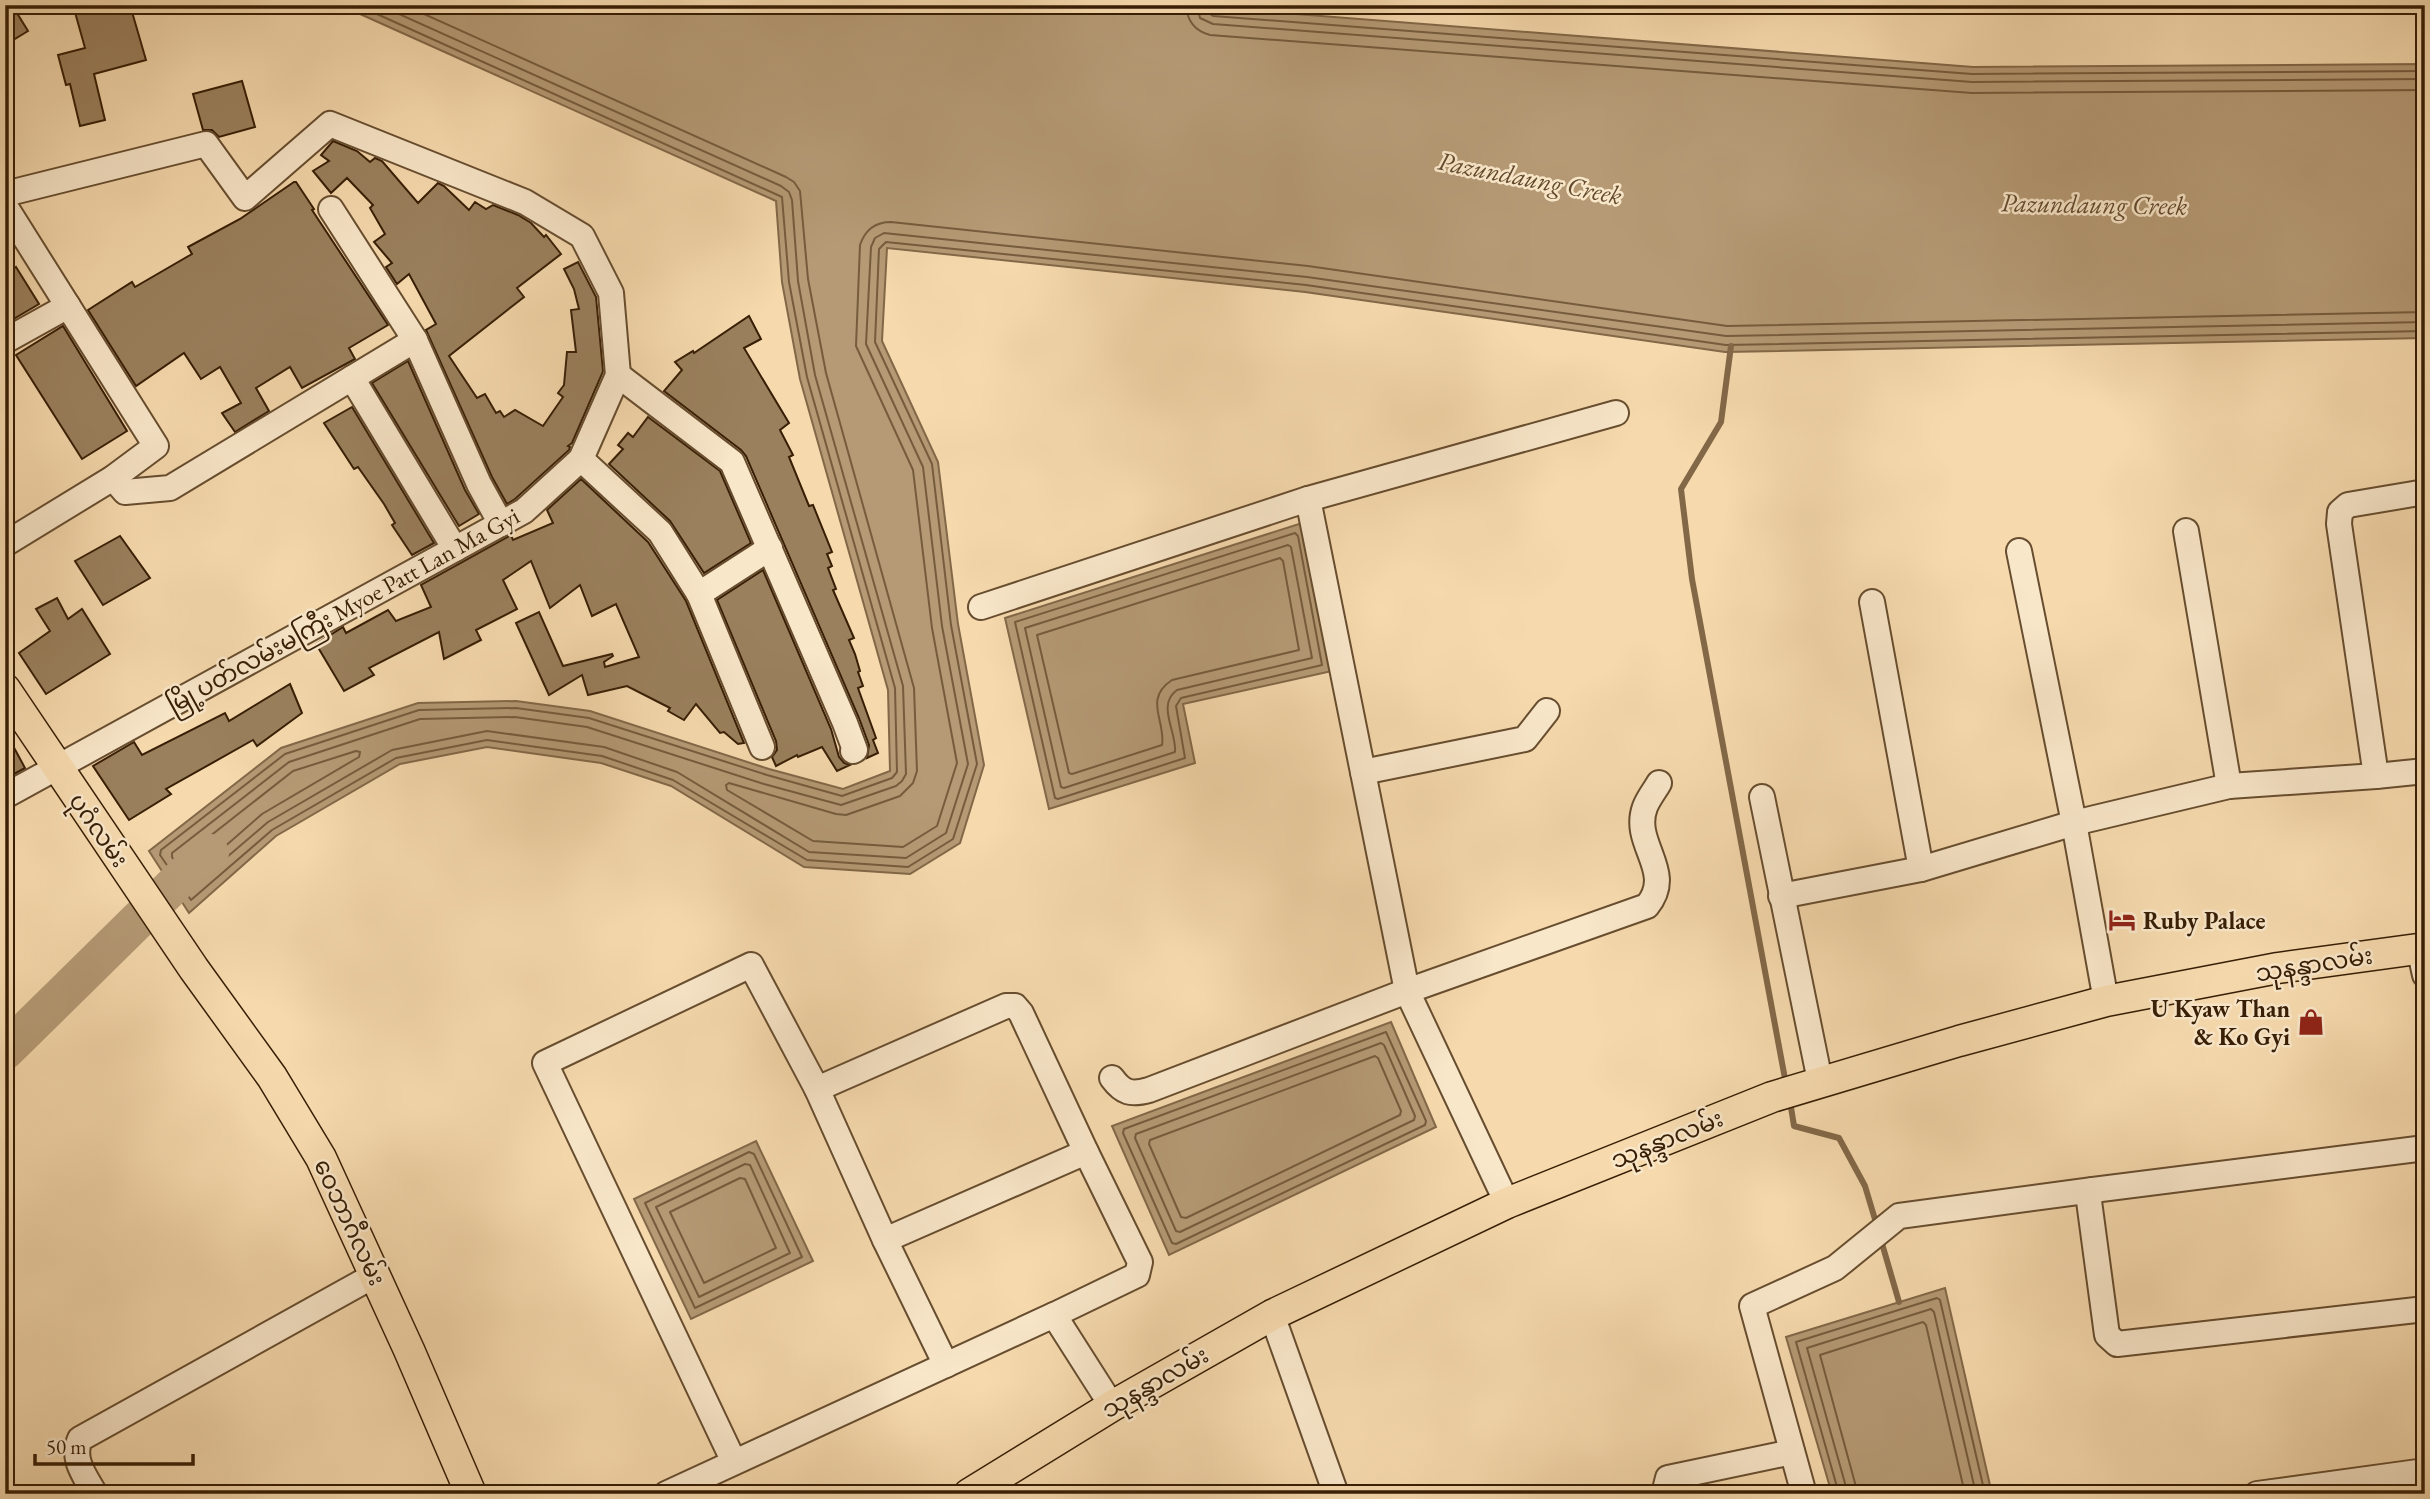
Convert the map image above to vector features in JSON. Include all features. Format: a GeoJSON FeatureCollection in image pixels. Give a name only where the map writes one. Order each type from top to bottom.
{"type":"FeatureCollection","features":[{"type":"Feature","properties":{"kind":"main road","name":"ပုဂံလမ်း"},"geometry":{"type":"LineString","coordinates":[[5,690],[194,969]]}},
{"type":"Feature","properties":{"kind":"main road","name":"သုနန္ဒာလမ်း"},"geometry":{"type":"LineString","coordinates":[[968,1494],[1112,1406],[1272,1315],[1507,1203],[1759,1102],[1820,1081],[2106,1001],[2278,968],[2423,957]]}},
{"type":"Feature","properties":{"kind":"main road","name":"ဝေဘာဂီလမ်း"},"geometry":{"type":"LineString","coordinates":[[194,969],[272,1077],[321,1158],[471,1494]]}},
{"type":"Feature","properties":{"kind":"street","name":"မြို့ပတ်လမ်းမကြီး Myoe Patt Lan Ma Gyi"},"geometry":{"type":"LineString","coordinates":[[5,194],[206,144],[245,198],[330,124],[525,202],[582,236],[611,293],[618,375],[581,459],[524,511],[5,796]]}},
{"type":"Feature","properties":{"kind":"street"},"geometry":{"type":"LineString","coordinates":[[5,206],[156,446],[113,478],[5,544]]}},
{"type":"Feature","properties":{"kind":"street"},"geometry":{"type":"LineString","coordinates":[[331,209],[415,341],[479,484],[501,524]]}},
{"type":"Feature","properties":{"kind":"street"},"geometry":{"type":"LineString","coordinates":[[5,341],[68,306]]}},
{"type":"Feature","properties":{"kind":"street"},"geometry":{"type":"LineString","coordinates":[[113,478],[125,492],[170,488],[415,341]]}},
{"type":"Feature","properties":{"kind":"street"},"geometry":{"type":"LineString","coordinates":[[618,375],[732,462],[845,723],[855,750],[853,751]]}},
{"type":"Feature","properties":{"kind":"street"},"geometry":{"type":"LineString","coordinates":[[352,378],[456,550]]}},
{"type":"Feature","properties":{"kind":"street"},"geometry":{"type":"LineString","coordinates":[[981,607],[1308,499],[1616,413]]}},
{"type":"Feature","properties":{"kind":"street"},"geometry":{"type":"LineString","coordinates":[[581,459],[660,532],[699,594],[762,747]]}},
{"type":"Feature","properties":{"kind":"street"},"geometry":{"type":"LineString","coordinates":[[2376,776],[2339,524],[2340,512],[2348,505],[2425,492]]}},
{"type":"Feature","properties":{"kind":"street"},"geometry":{"type":"LineString","coordinates":[[1308,499],[1407,991],[1507,1203]]}},
{"type":"Feature","properties":{"kind":"street"},"geometry":{"type":"LineString","coordinates":[[2186,531],[2229,786]]}},
{"type":"Feature","properties":{"kind":"street"},"geometry":{"type":"LineString","coordinates":[[699,594],[770,548]]}},
{"type":"Feature","properties":{"kind":"street"},"geometry":{"type":"LineString","coordinates":[[2019,551],[2074,823],[2106,1001]]}},
{"type":"Feature","properties":{"kind":"street"},"geometry":{"type":"LineString","coordinates":[[1872,602],[1920,869]]}},
{"type":"Feature","properties":{"kind":"street"},"geometry":{"type":"LineString","coordinates":[[1363,772],[1525,739],[1547,711]]}},
{"type":"Feature","properties":{"kind":"street"},"geometry":{"type":"LineString","coordinates":[[1781,896],[1920,869],[2074,823],[2229,786],[2425,771]]}},
{"type":"Feature","properties":{"kind":"street"},"geometry":{"type":"LineString","coordinates":[[1112,1078],[1120,1090],[1134,1094],[1149,1090],[1407,991],[1647,906],[1655,897],[1659,879],[1643,831],[1644,808],[1659,783]]}},
{"type":"Feature","properties":{"kind":"street"},"geometry":{"type":"LineString","coordinates":[[1762,797],[1820,1081]]}},
{"type":"Feature","properties":{"kind":"street"},"geometry":{"type":"LineString","coordinates":[[734,1462],[545,1063],[751,965],[817,1088],[885,1240],[946,1364]]}},
{"type":"Feature","properties":{"kind":"street"},"geometry":{"type":"LineString","coordinates":[[666,1494],[1137,1275],[1140,1262],[1021,1013],[1015,1006],[1006,1006],[817,1088]]}},
{"type":"Feature","properties":{"kind":"street"},"geometry":{"type":"LineString","coordinates":[[1804,1494],[1752,1306],[1835,1268],[1899,1216],[2091,1195],[2425,1149]]}},
{"type":"Feature","properties":{"kind":"street"},"geometry":{"type":"LineString","coordinates":[[885,1240],[1086,1152]]}},
{"type":"Feature","properties":{"kind":"street"},"geometry":{"type":"LineString","coordinates":[[2091,1195],[2107,1335],[2118,1344],[2129,1345],[2425,1309]]}},
{"type":"Feature","properties":{"kind":"street"},"geometry":{"type":"LineString","coordinates":[[95,1494],[77,1460],[76,1449],[80,1439],[375,1275]]}},
{"type":"Feature","properties":{"kind":"street"},"geometry":{"type":"LineString","coordinates":[[1054,1315],[1112,1406]]}},
{"type":"Feature","properties":{"kind":"street"},"geometry":{"type":"LineString","coordinates":[[1272,1315],[1336,1494]]}},
{"type":"Feature","properties":{"kind":"street"},"geometry":{"type":"LineString","coordinates":[[1664,1494],[1668,1478],[1792,1452]]}},
{"type":"Feature","properties":{"kind":"street"},"geometry":{"type":"LineString","coordinates":[[2257,1494],[2425,1471]]}},
{"type":"Feature","properties":{"kind":"water","name":"Pazundaung Creek"},"geometry":{"type":"Polygon","coordinates":[[[340,5],[1182,5],[1973,67],[2425,64],[2425,338],[1725,352],[1305,292],[887,248],[882,341],[938,462],[958,624],[984,765],[960,843],[910,874],[804,867],[671,786],[601,763],[487,747],[400,764],[276,836],[189,913],[149,851],[281,748],[418,703],[516,701],[590,711],[769,769],[843,789],[890,771],[888,690],[800,379],[782,282],[776,201],[340,5]]]}},
{"type":"Feature","properties":{"kind":"water"},"geometry":{"type":"Polygon","coordinates":[[[1302,523],[1332,671],[1183,704],[1195,763],[1049,809],[1005,618],[1302,523]]]}},
{"type":"Feature","properties":{"kind":"water"},"geometry":{"type":"Polygon","coordinates":[[[1391,1022],[1436,1127],[1169,1255],[1112,1126],[1391,1022]]]}},
{"type":"Feature","properties":{"kind":"water"},"geometry":{"type":"Polygon","coordinates":[[[756,1141],[813,1261],[691,1319],[634,1199],[756,1141]]]}},
{"type":"Feature","properties":{"kind":"water"},"geometry":{"type":"Polygon","coordinates":[[[1945,1288],[1992,1494],[1832,1494],[1786,1337],[1945,1288]]]}},
{"type":"Feature","properties":{"kind":"building"},"geometry":{"type":"Polygon","coordinates":[[[5,5],[12,5],[28,31],[5,45],[5,5]]]}},
{"type":"Feature","properties":{"kind":"building"},"geometry":{"type":"Polygon","coordinates":[[[73,5],[130,5],[146,60],[94,74],[105,120],[80,126],[70,84],[66,85],[58,55],[85,48],[73,5]]]}},
{"type":"Feature","properties":{"kind":"building"},"geometry":{"type":"Polygon","coordinates":[[[242,81],[255,127],[219,137],[212,130],[203,130],[193,94],[242,81]]]}},
{"type":"Feature","properties":{"kind":"building"},"geometry":{"type":"Polygon","coordinates":[[[333,141],[357,151],[370,162],[375,158],[382,161],[418,203],[438,183],[469,210],[475,202],[486,209],[493,205],[518,215],[531,223],[544,237],[546,235],[561,254],[517,288],[524,297],[449,356],[477,398],[485,394],[496,413],[500,411],[504,417],[515,410],[543,426],[563,397],[558,393],[564,385],[567,352],[576,352],[571,310],[579,309],[574,289],[564,269],[578,262],[596,297],[603,371],[601,376],[572,443],[568,446],[569,450],[507,504],[492,477],[426,330],[436,324],[409,274],[397,284],[386,267],[392,263],[374,242],[385,234],[370,208],[373,205],[347,178],[331,193],[313,171],[329,161],[321,155],[333,141]]]}},
{"type":"Feature","properties":{"kind":"building"},"geometry":{"type":"Polygon","coordinates":[[[294,182],[388,325],[349,348],[355,359],[302,388],[290,367],[256,388],[269,411],[235,432],[222,413],[241,403],[220,367],[201,379],[184,353],[136,386],[88,310],[132,282],[135,287],[192,254],[188,247],[240,219],[294,182]]]}},
{"type":"Feature","properties":{"kind":"building"},"geometry":{"type":"Polygon","coordinates":[[[16,267],[39,304],[5,324],[5,274],[16,267]]]}},
{"type":"Feature","properties":{"kind":"building"},"geometry":{"type":"Polygon","coordinates":[[[749,316],[761,339],[744,348],[789,423],[780,430],[793,455],[789,457],[832,552],[827,554],[832,566],[828,568],[836,589],[833,590],[854,638],[849,640],[863,686],[858,688],[876,738],[873,740],[878,753],[867,758],[869,745],[859,718],[746,456],[664,391],[682,370],[675,362],[693,351],[694,353],[749,316]]]}},
{"type":"Feature","properties":{"kind":"building"},"geometry":{"type":"Polygon","coordinates":[[[63,326],[127,431],[82,459],[16,355],[63,326]]]}},
{"type":"Feature","properties":{"kind":"building"},"geometry":{"type":"Polygon","coordinates":[[[408,361],[465,490],[479,514],[459,526],[372,383],[408,361]]]}},
{"type":"Feature","properties":{"kind":"building"},"geometry":{"type":"Polygon","coordinates":[[[352,407],[434,543],[412,555],[392,525],[395,523],[384,504],[358,467],[354,469],[324,423],[352,407]]]}},
{"type":"Feature","properties":{"kind":"building"},"geometry":{"type":"Polygon","coordinates":[[[648,417],[720,471],[751,543],[704,573],[670,521],[609,464],[623,449],[618,445],[628,433],[633,437],[648,417]]]}},
{"type":"Feature","properties":{"kind":"building"},"geometry":{"type":"Polygon","coordinates":[[[581,479],[648,542],[686,601],[744,743],[738,744],[724,732],[720,733],[696,704],[684,720],[668,711],[670,708],[627,686],[588,695],[582,675],[549,695],[516,623],[539,612],[563,666],[612,654],[613,656],[604,662],[605,667],[639,657],[616,604],[592,616],[580,585],[550,608],[531,561],[503,580],[517,609],[476,630],[481,640],[444,659],[439,632],[369,668],[374,675],[344,691],[316,644],[343,627],[346,633],[388,610],[396,621],[431,607],[421,585],[511,535],[513,540],[553,523],[547,510],[581,479]]]}},
{"type":"Feature","properties":{"kind":"building"},"geometry":{"type":"Polygon","coordinates":[[[120,536],[150,578],[103,605],[75,561],[120,536]]]}},
{"type":"Feature","properties":{"kind":"building"},"geometry":{"type":"Polygon","coordinates":[[[763,570],[831,729],[839,757],[850,765],[837,771],[822,747],[798,757],[797,755],[776,766],[772,757],[777,750],[776,741],[717,600],[763,570]]]}},
{"type":"Feature","properties":{"kind":"building"},"geometry":{"type":"Polygon","coordinates":[[[57,598],[68,619],[82,609],[110,654],[46,694],[19,653],[50,631],[36,609],[57,598]]]}},
{"type":"Feature","properties":{"kind":"building"},"geometry":{"type":"Polygon","coordinates":[[[290,684],[302,713],[257,746],[253,740],[166,789],[171,794],[129,820],[93,766],[134,742],[142,755],[225,713],[229,721],[290,684]]]}},
{"type":"Feature","properties":{"kind":"building"},"geometry":{"type":"Polygon","coordinates":[[[5,731],[25,768],[5,779],[5,731]]]}},
{"type":"Feature","properties":{"kind":"waterway"},"geometry":{"type":"LineString","coordinates":[[1731,346],[1721,422],[1681,489],[1692,579],[1786,1084]]}},
{"type":"Feature","properties":{"kind":"waterway"},"geometry":{"type":"LineString","coordinates":[[5,1051],[190,869],[210,853]]}},
{"type":"Feature","properties":{"kind":"waterway"},"geometry":{"type":"LineString","coordinates":[[1790,1101],[1794,1126],[1839,1138],[1865,1186],[1877,1226]]}},
{"type":"Feature","properties":{"kind":"waterway"},"geometry":{"type":"LineString","coordinates":[[1881,1240],[1899,1302]]}},
{"type":"Feature","properties":{"kind":"place","name":"Ruby Palace"},"geometry":{"type":"Point","coordinates":[2122,920]}},
{"type":"Feature","properties":{"kind":"place","name":"U Kyaw Than & Ko Gyi"},"geometry":{"type":"Point","coordinates":[2311,1022]}}]}
